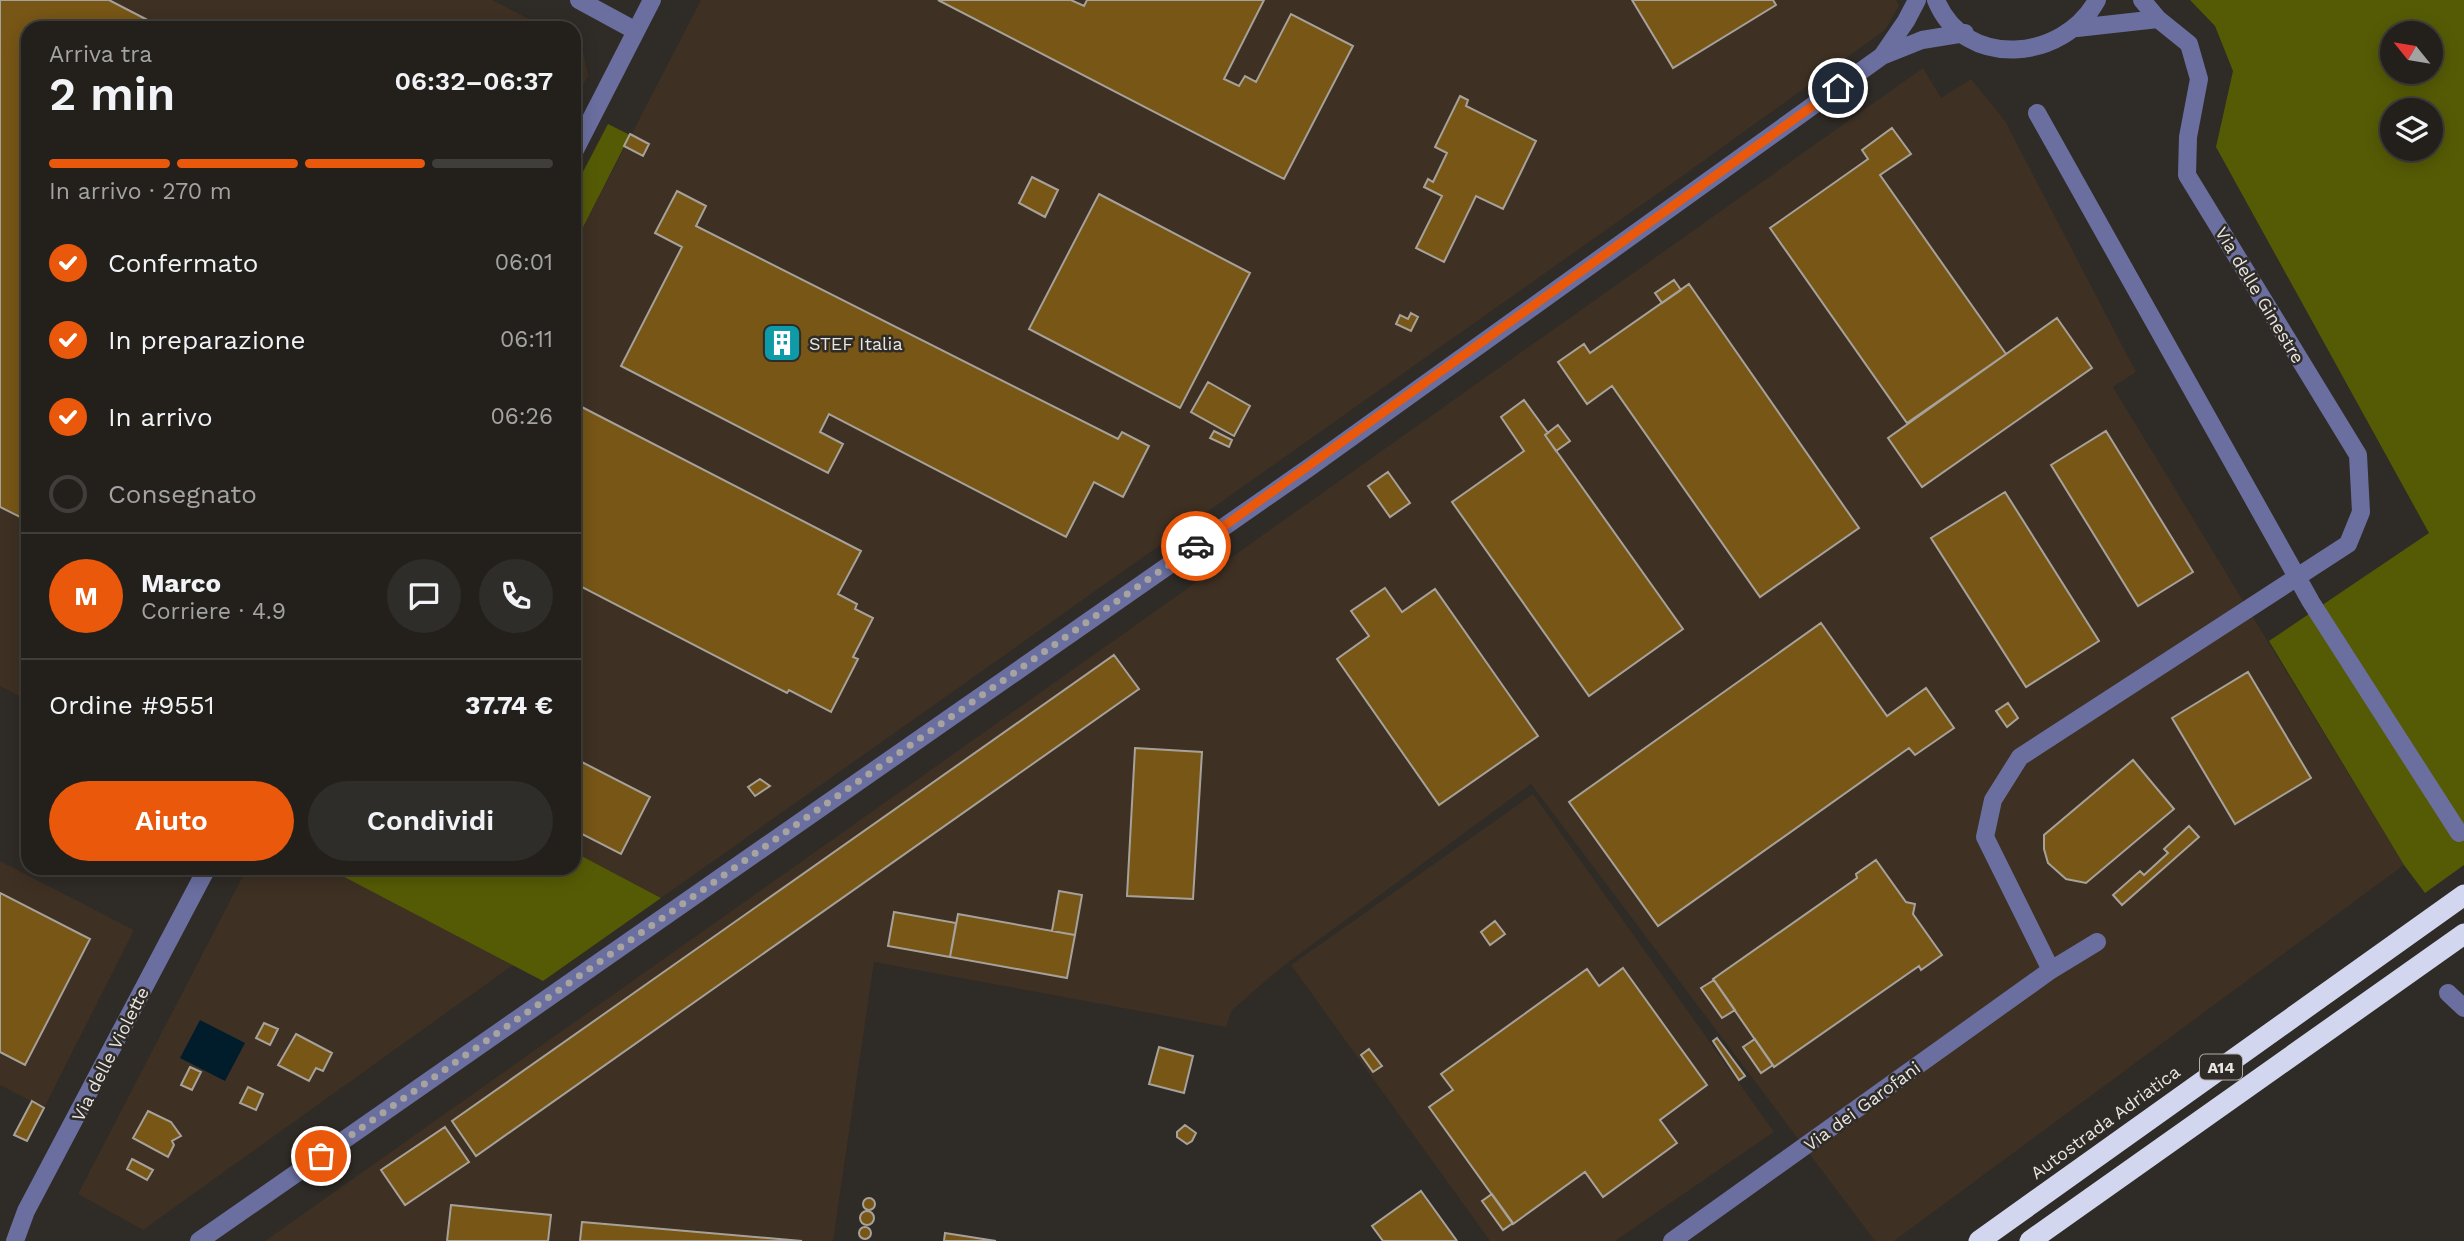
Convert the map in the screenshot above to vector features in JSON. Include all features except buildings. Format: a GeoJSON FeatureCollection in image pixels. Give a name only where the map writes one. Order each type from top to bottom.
{"type":"FeatureCollection","features":[{"type":"Feature","properties":{"kind":"highway","name":"Autostrada Adriatica"},"geometry":{"type":"LineString","coordinates":[[1979,1241],[2464,895]]}},
{"type":"Feature","properties":{"kind":"highway","name":"A14"},"geometry":{"type":"LineString","coordinates":[[2030,1241],[2464,934]]}},
{"type":"Feature","properties":{"kind":"street"},"geometry":{"type":"LineString","coordinates":[[579,0],[636,31]]}},
{"type":"Feature","properties":{"kind":"street"},"geometry":{"type":"LineString","coordinates":[[581,138],[652,0]]}},
{"type":"Feature","properties":{"kind":"street"},"geometry":{"type":"LineString","coordinates":[[1882,56],[1906,22],[1917,0]]}},
{"type":"Feature","properties":{"kind":"street"},"geometry":{"type":"LineString","coordinates":[[1936,0],[1949,22],[1974,41],[2004,50],[2032,50],[2062,38],[2077,28],[2098,0]]}},
{"type":"Feature","properties":{"kind":"street","name":"Via delle Ginestre"},"geometry":{"type":"LineString","coordinates":[[2051,970],[1985,837],[1993,800],[2020,757],[2348,544],[2361,512],[2358,455],[2187,175],[2188,137],[2199,79],[2189,44],[2158,19],[2142,0]]}},
{"type":"Feature","properties":{"kind":"street"},"geometry":{"type":"LineString","coordinates":[[2077,28],[2158,19]]}},
{"type":"Feature","properties":{"kind":"street"},"geometry":{"type":"LineString","coordinates":[[199,1241],[1307,469],[1882,56],[1922,40],[1965,33]]}},
{"type":"Feature","properties":{"kind":"street"},"geometry":{"type":"LineString","coordinates":[[2037,113],[2311,602],[2459,833]]}},
{"type":"Feature","properties":{"kind":"street","name":"Via delle Violette"},"geometry":{"type":"LineString","coordinates":[[17,1239],[26,1211],[203,875]]}},
{"type":"Feature","properties":{"kind":"street","name":"Via dei Garofani"},"geometry":{"type":"LineString","coordinates":[[1672,1241],[2051,970],[2097,942]]}},
{"type":"Feature","properties":{"kind":"street"},"geometry":{"type":"LineString","coordinates":[[2448,993],[2464,1008]]}},
{"type":"Feature","properties":{"kind":"shaded area"},"geometry":{"type":"Polygon","coordinates":[[[0,0],[492,0],[533,21],[21,21],[21,697],[0,686],[0,0]]]}},
{"type":"Feature","properties":{"kind":"shaded area"},"geometry":{"type":"Polygon","coordinates":[[[701,0],[1896,0],[1899,6],[1885,30],[1688,172],[661,898],[581,856],[581,231],[701,0]]]}},
{"type":"Feature","properties":{"kind":"shaded area"},"geometry":{"type":"Polygon","coordinates":[[[2190,0],[2464,0],[2464,865],[2425,893],[2404,865],[2269,641],[2429,533],[2216,147],[2233,71],[2215,26],[2190,0]]]}},
{"type":"Feature","properties":{"kind":"shaded area"},"geometry":{"type":"Polygon","coordinates":[[[581,46],[582,46],[588,76],[581,90],[581,46]]]}},
{"type":"Feature","properties":{"kind":"shaded area"},"geometry":{"type":"Polygon","coordinates":[[[1923,68],[1941,98],[1971,79],[2005,121],[2136,372],[2113,387],[2404,865],[1894,1241],[1875,1241],[1531,784],[1283,966],[1232,1010],[1226,1027],[874,962],[833,1241],[265,1241],[1923,68]]]}},
{"type":"Feature","properties":{"kind":"shaded area"},"geometry":{"type":"Polygon","coordinates":[[[608,124],[630,135],[581,231],[581,176],[608,124]]]}},
{"type":"Feature","properties":{"kind":"shaded area"},"geometry":{"type":"Polygon","coordinates":[[[1533,794],[1774,1132],[1615,1241],[1490,1241],[1291,965],[1533,794]]]}},
{"type":"Feature","properties":{"kind":"shaded area"},"geometry":{"type":"Polygon","coordinates":[[[581,856],[661,898],[543,981],[340,875],[581,875],[581,856]]]}},
{"type":"Feature","properties":{"kind":"shaded area"},"geometry":{"type":"Polygon","coordinates":[[[0,861],[21,872],[21,875],[27,875],[134,930],[44,1108],[0,1085],[0,861]]]}},
{"type":"Feature","properties":{"kind":"shaded area"},"geometry":{"type":"Polygon","coordinates":[[[243,875],[340,875],[513,965],[143,1230],[78,1194],[243,875]]]}},
{"type":"Feature","properties":{"kind":"water"},"geometry":{"type":"Polygon","coordinates":[[[200,1020],[245,1043],[225,1081],[180,1058],[200,1020]]]}},
{"type":"Feature","properties":{"kind":"way so far"},"geometry":{"type":"LineString","coordinates":[[321,1156],[1196,546]]}},
{"type":"Feature","properties":{"kind":"place","name":"STEF Italia"},"geometry":{"type":"Point","coordinates":[782,343]}},
{"type":"Feature","properties":{"kind":"route"},"geometry":{"type":"LineString","coordinates":[[1196,546],[1838,88]]}}]}
